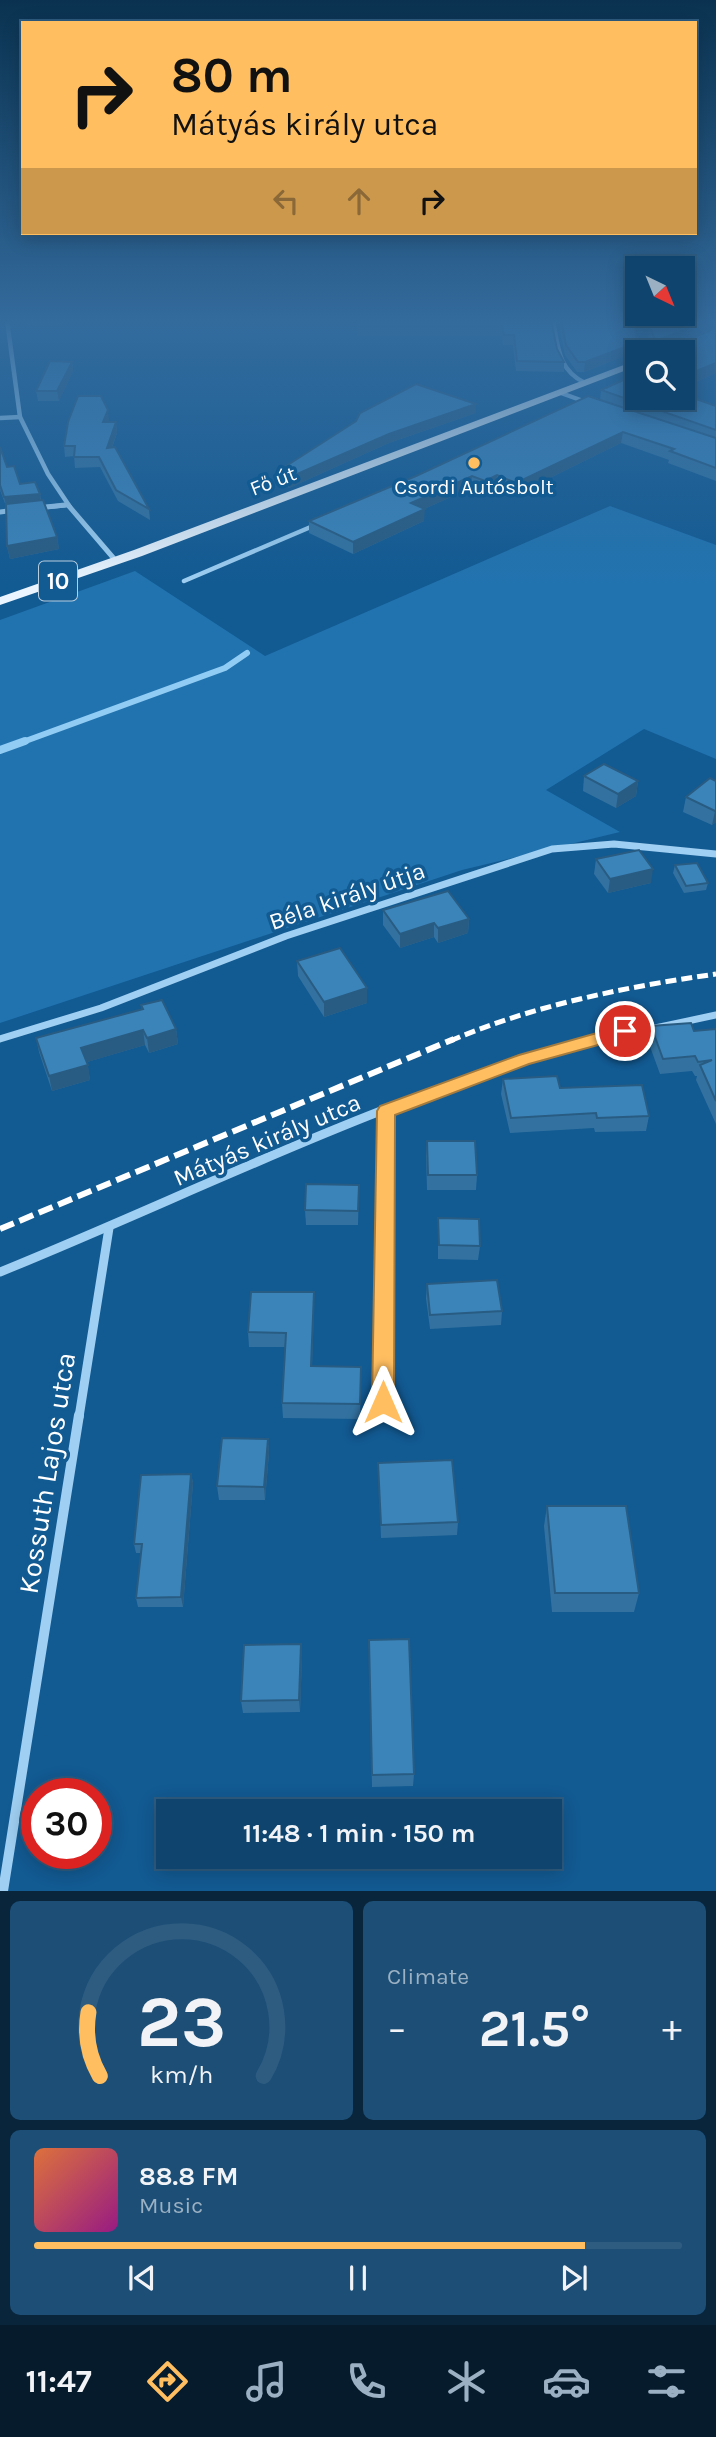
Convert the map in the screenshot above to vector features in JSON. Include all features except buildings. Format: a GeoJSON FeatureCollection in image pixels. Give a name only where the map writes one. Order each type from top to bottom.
{"type":"FeatureCollection","features":[{"type":"Feature","properties":{"kind":"main road","name":"Fő út"},"geometry":{"type":"LineString","coordinates":[[0,601],[116,561],[521,408]]}},
{"type":"Feature","properties":{"kind":"street"},"geometry":{"type":"LineString","coordinates":[[19,408],[20,417],[48,474],[68,505],[116,561]]}},
{"type":"Feature","properties":{"kind":"street"},"geometry":{"type":"LineString","coordinates":[[0,418],[20,417]]}},
{"type":"Feature","properties":{"kind":"street"},"geometry":{"type":"LineString","coordinates":[[0,512],[68,505]]}},
{"type":"Feature","properties":{"kind":"street","name":"Béla király útja"},"geometry":{"type":"LineString","coordinates":[[0,1039],[101,1008],[286,936],[552,849],[622,843],[716,854]]}},
{"type":"Feature","properties":{"kind":"street","name":"Mátyás király utca"},"geometry":{"type":"LineString","coordinates":[[0,1272],[109,1228],[255,1163],[547,1052],[603,1036],[716,1015]]}},
{"type":"Feature","properties":{"kind":"street"},"geometry":{"type":"LineString","coordinates":[[383,1402],[386,1111]]}},
{"type":"Feature","properties":{"kind":"street","name":"Kossuth Lajos utca"},"geometry":{"type":"LineString","coordinates":[[3,1891],[109,1228]]}},
{"type":"Feature","properties":{"kind":"lane"},"geometry":{"type":"LineString","coordinates":[[184,581],[318,524]]}},
{"type":"Feature","properties":{"kind":"shaded area"},"geometry":{"type":"Polygon","coordinates":[[[610,506],[716,545],[716,759],[644,729],[546,790],[620,832],[462,870],[0,1023],[0,620],[135,571],[265,656],[610,506]]]}},
{"type":"Feature","properties":{"kind":"waterway"},"geometry":{"type":"LineString","coordinates":[[20,743],[225,668],[247,653]]}},
{"type":"Feature","properties":{"kind":"waterway"},"geometry":{"type":"LineString","coordinates":[[0,750],[25,741]]}},
{"type":"Feature","properties":{"kind":"railway"},"geometry":{"type":"LineString","coordinates":[[450,1041],[547,1007],[648,985],[716,974]]}},
{"type":"Feature","properties":{"kind":"railway"},"geometry":{"type":"LineString","coordinates":[[0,1229],[454,1039]]}},
{"type":"Feature","properties":{"kind":"place","name":"Csordi Autósbolt"},"geometry":{"type":"Point","coordinates":[474,463]}},
{"type":"Feature","properties":{"kind":"route"},"geometry":{"type":"LineString","coordinates":[[383,1402],[386,1111],[480,1074],[625,1031]]}}]}
